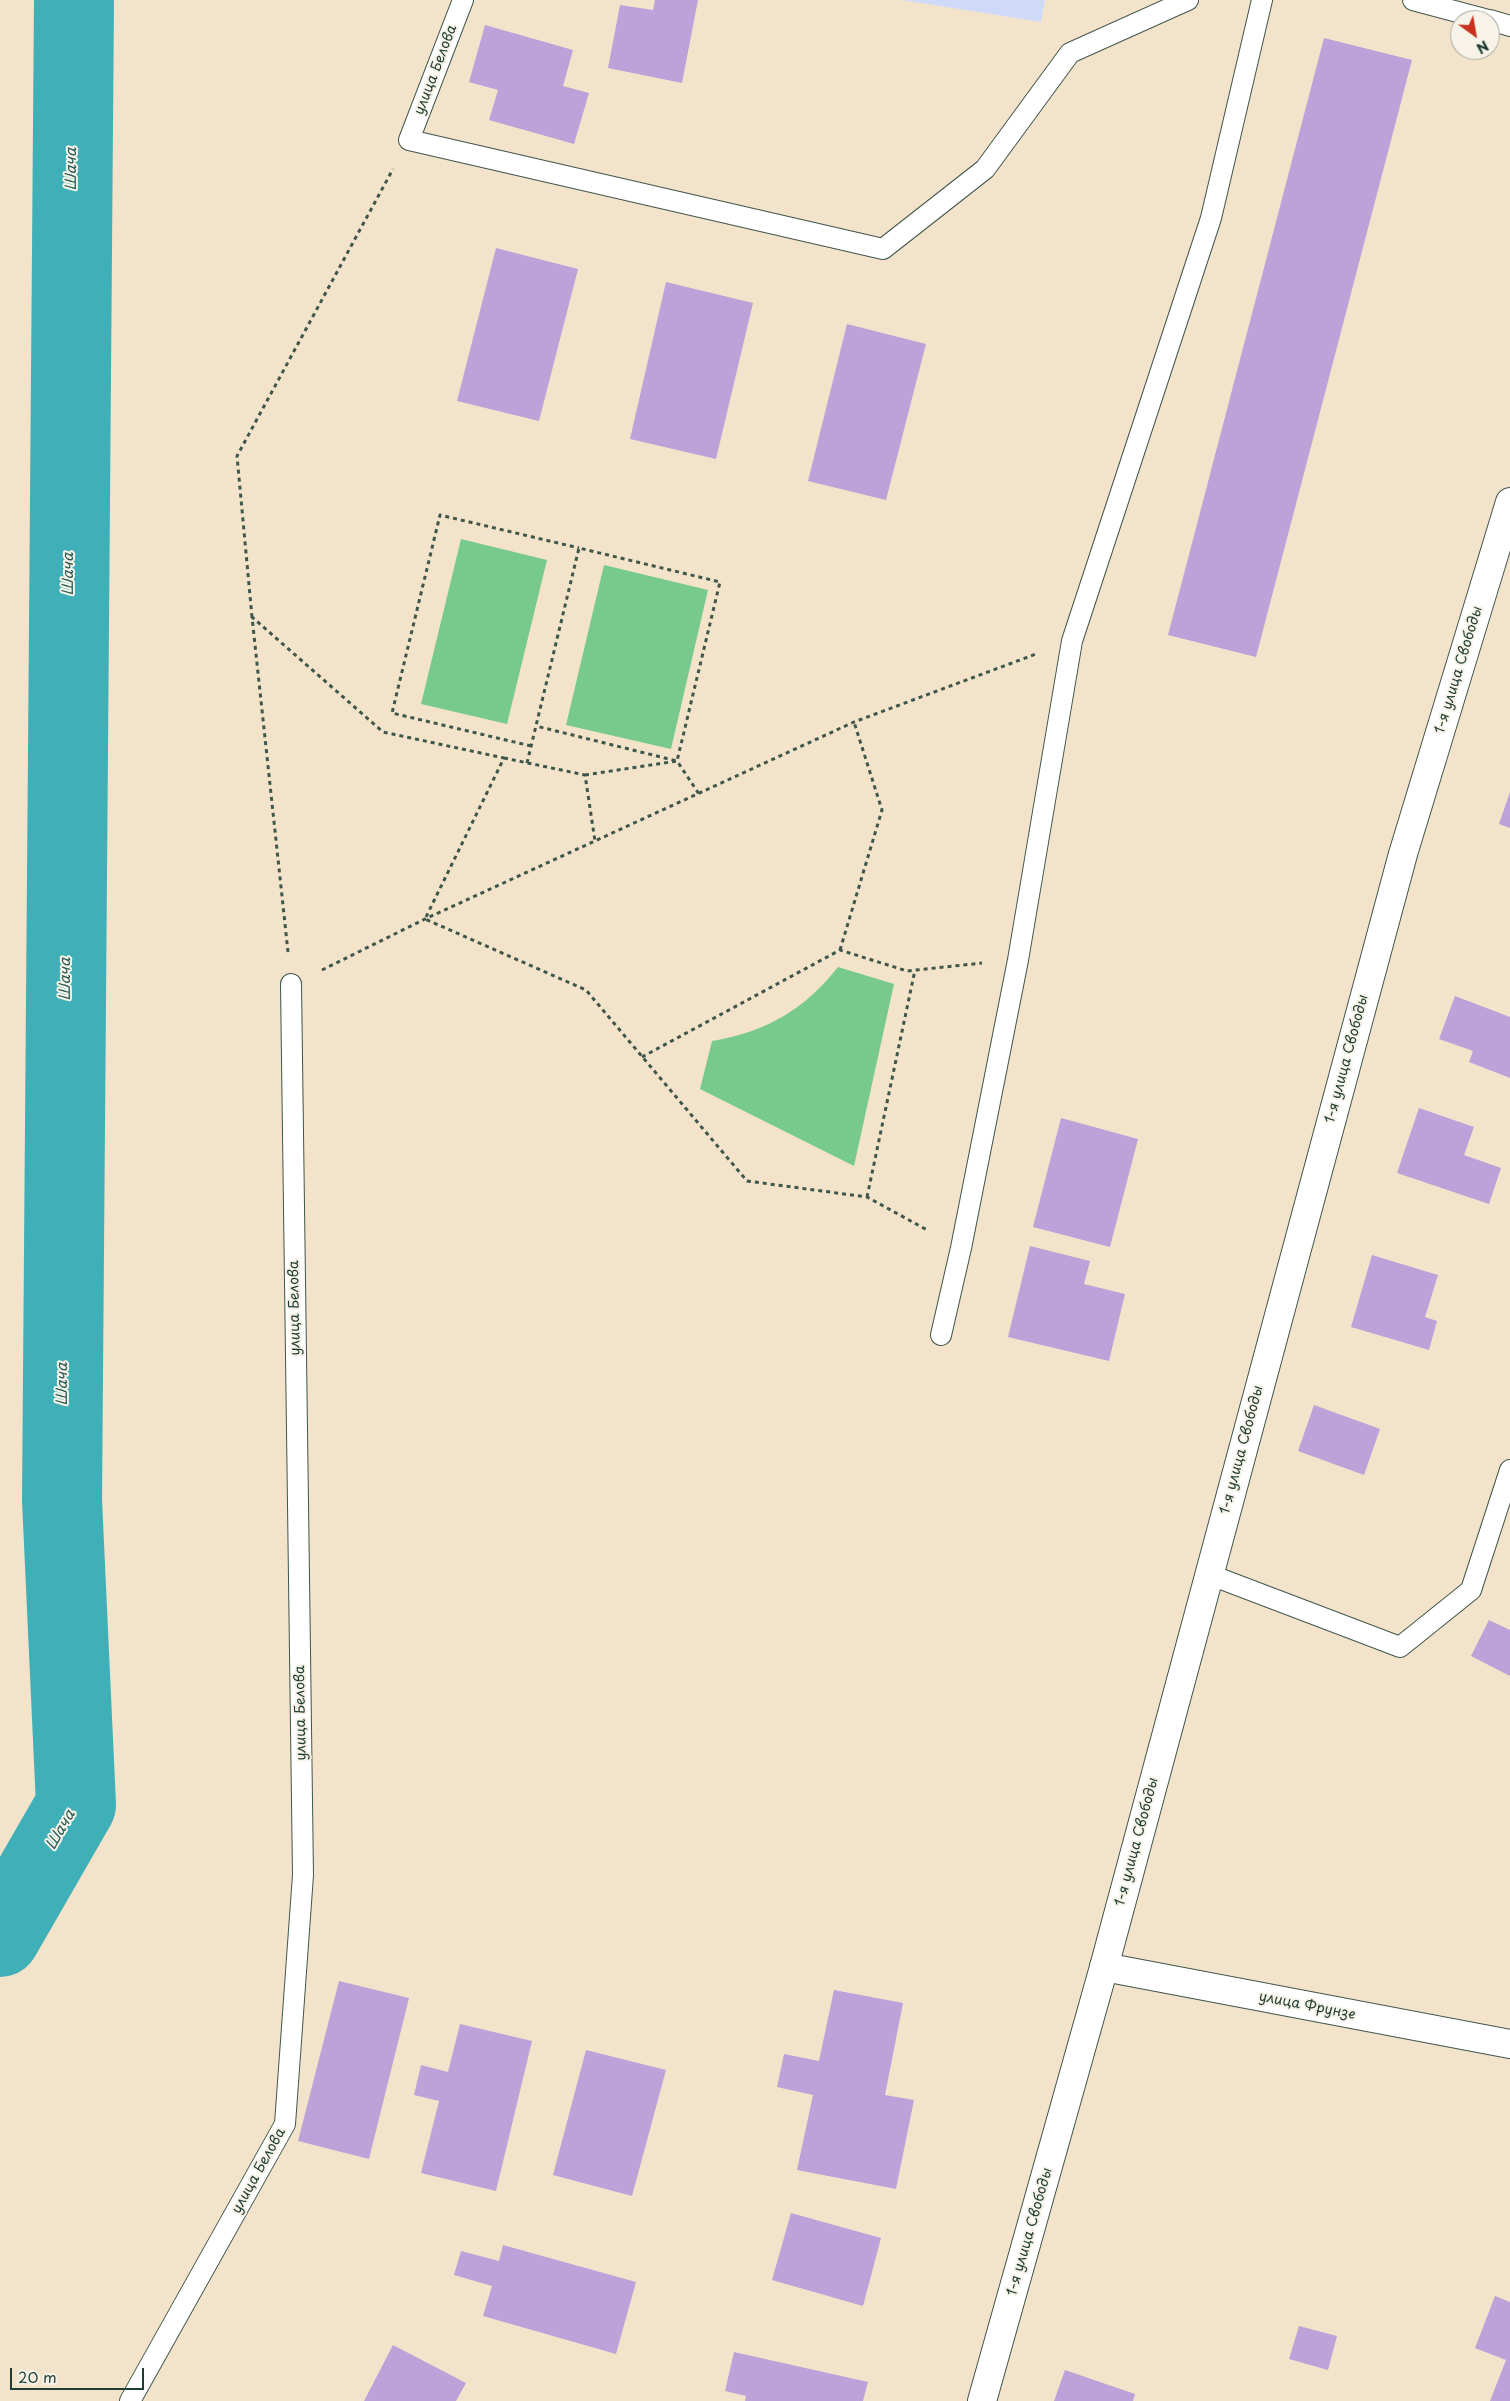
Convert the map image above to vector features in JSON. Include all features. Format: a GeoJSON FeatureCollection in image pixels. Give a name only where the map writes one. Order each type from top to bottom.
{"type":"FeatureCollection","features":[{"type":"Feature","properties":{"kind":"street","name":"1-я улица Свободы"},"geometry":{"type":"LineString","coordinates":[[982,2401],[1104,1967],[1208,1574],[1403,854],[1510,502]]}},
{"type":"Feature","properties":{"kind":"street","name":"улица Фрунзе"},"geometry":{"type":"LineString","coordinates":[[1104,1967],[1510,2044]]}},
{"type":"Feature","properties":{"kind":"lane","name":"улица Белова"},"geometry":{"type":"LineString","coordinates":[[409,140],[463,0]]}},
{"type":"Feature","properties":{"kind":"lane"},"geometry":{"type":"LineString","coordinates":[[409,140],[884,249],[985,169],[1070,54],[1188,0]]}},
{"type":"Feature","properties":{"kind":"lane"},"geometry":{"type":"LineString","coordinates":[[941,1335],[961,1248],[1018,960],[1072,641],[1211,218],[1262,0]]}},
{"type":"Feature","properties":{"kind":"lane"},"geometry":{"type":"LineString","coordinates":[[1413,0],[1451,10]]}},
{"type":"Feature","properties":{"kind":"lane","name":"улица Белова"},"geometry":{"type":"LineString","coordinates":[[130,2401],[285,2124],[303,1875],[291,984]]}},
{"type":"Feature","properties":{"kind":"lane"},"geometry":{"type":"LineString","coordinates":[[1208,1574],[1400,1647],[1471,1590],[1510,1470]]}},
{"type":"Feature","properties":{"kind":"path"},"geometry":{"type":"LineString","coordinates":[[409,140],[237,456],[291,984],[425,919],[854,722],[1072,641]]}},
{"type":"Feature","properties":{"kind":"path"},"geometry":{"type":"LineString","coordinates":[[531,746],[392,713],[440,515],[720,582],[677,761]]}},
{"type":"Feature","properties":{"kind":"path"},"geometry":{"type":"LineString","coordinates":[[527,763],[579,548]]}},
{"type":"Feature","properties":{"kind":"path"},"geometry":{"type":"LineString","coordinates":[[252,617],[383,732],[585,776],[677,761]]}},
{"type":"Feature","properties":{"kind":"path"},"geometry":{"type":"LineString","coordinates":[[642,1058],[840,950],[882,810],[854,722]]}},
{"type":"Feature","properties":{"kind":"path"},"geometry":{"type":"LineString","coordinates":[[536,726],[677,761],[699,794]]}},
{"type":"Feature","properties":{"kind":"path"},"geometry":{"type":"LineString","coordinates":[[425,919],[504,758]]}},
{"type":"Feature","properties":{"kind":"path"},"geometry":{"type":"LineString","coordinates":[[585,776],[595,841]]}},
{"type":"Feature","properties":{"kind":"path"},"geometry":{"type":"LineString","coordinates":[[425,919],[586,990],[747,1181],[867,1197],[961,1248]]}},
{"type":"Feature","properties":{"kind":"path"},"geometry":{"type":"LineString","coordinates":[[840,950],[906,971],[1018,960]]}},
{"type":"Feature","properties":{"kind":"path"},"geometry":{"type":"LineString","coordinates":[[867,1197],[915,970]]}},
{"type":"Feature","properties":{"kind":"shaded area"},"geometry":{"type":"Polygon","coordinates":[[[902,0],[1045,0],[1041,22],[902,0]]]}},
{"type":"Feature","properties":{"kind":"green space"},"geometry":{"type":"Polygon","coordinates":[[[461,539],[547,560],[507,724],[421,704],[461,539]]]}},
{"type":"Feature","properties":{"kind":"green space"},"geometry":{"type":"Polygon","coordinates":[[[604,565],[708,590],[671,749],[566,725],[604,565]]]}},
{"type":"Feature","properties":{"kind":"green space"},"geometry":{"type":"Polygon","coordinates":[[[838,967],[894,984],[854,1166],[700,1089],[712,1041],[750,1032],[782,1017],[812,995],[838,967]]]}},
{"type":"Feature","properties":{"kind":"building"},"geometry":{"type":"Polygon","coordinates":[[[655,0],[698,0],[682,83],[608,68],[620,5],[653,10],[655,0]]]}},
{"type":"Feature","properties":{"kind":"building"},"geometry":{"type":"Polygon","coordinates":[[[485,25],[573,50],[563,86],[589,93],[574,144],[489,120],[498,90],[469,82],[485,25]]]}},
{"type":"Feature","properties":{"kind":"building"},"geometry":{"type":"Polygon","coordinates":[[[1324,38],[1412,60],[1256,657],[1168,635],[1324,38]]]}},
{"type":"Feature","properties":{"kind":"building"},"geometry":{"type":"Polygon","coordinates":[[[496,248],[578,269],[539,421],[457,401],[496,248]]]}},
{"type":"Feature","properties":{"kind":"building"},"geometry":{"type":"Polygon","coordinates":[[[666,282],[753,303],[716,459],[630,439],[666,282]]]}},
{"type":"Feature","properties":{"kind":"building"},"geometry":{"type":"Polygon","coordinates":[[[847,324],[926,344],[886,500],[808,481],[847,324]]]}},
{"type":"Feature","properties":{"kind":"building"},"geometry":{"type":"Polygon","coordinates":[[[1510,792],[1510,828],[1499,824],[1510,792]]]}},
{"type":"Feature","properties":{"kind":"building"},"geometry":{"type":"Polygon","coordinates":[[[1455,996],[1510,1017],[1510,1078],[1469,1062],[1473,1051],[1439,1039],[1455,996]]]}},
{"type":"Feature","properties":{"kind":"building"},"geometry":{"type":"Polygon","coordinates":[[[1419,1108],[1474,1127],[1464,1155],[1501,1168],[1489,1204],[1397,1173],[1419,1108]]]}},
{"type":"Feature","properties":{"kind":"building"},"geometry":{"type":"Polygon","coordinates":[[[1061,1118],[1138,1139],[1110,1247],[1033,1227],[1061,1118]]]}},
{"type":"Feature","properties":{"kind":"building"},"geometry":{"type":"Polygon","coordinates":[[[1030,1246],[1090,1261],[1084,1284],[1125,1294],[1109,1361],[1008,1337],[1030,1246]]]}},
{"type":"Feature","properties":{"kind":"building"},"geometry":{"type":"Polygon","coordinates":[[[1372,1255],[1438,1275],[1425,1317],[1437,1321],[1429,1350],[1351,1327],[1372,1255]]]}},
{"type":"Feature","properties":{"kind":"building"},"geometry":{"type":"Polygon","coordinates":[[[1314,1405],[1380,1429],[1364,1475],[1298,1451],[1314,1405]]]}},
{"type":"Feature","properties":{"kind":"building"},"geometry":{"type":"Polygon","coordinates":[[[1489,1620],[1510,1630],[1510,1676],[1471,1656],[1489,1620]]]}},
{"type":"Feature","properties":{"kind":"building"},"geometry":{"type":"Polygon","coordinates":[[[339,1981],[409,1998],[369,2159],[298,2141],[339,1981]]]}},
{"type":"Feature","properties":{"kind":"building"},"geometry":{"type":"Polygon","coordinates":[[[834,1990],[903,2003],[885,2095],[914,2100],[896,2189],[797,2170],[813,2095],[777,2087],[784,2054],[819,2061],[834,1990]]]}},
{"type":"Feature","properties":{"kind":"building"},"geometry":{"type":"Polygon","coordinates":[[[460,2024],[532,2041],[496,2191],[421,2173],[439,2101],[414,2095],[421,2065],[448,2072],[460,2024]]]}},
{"type":"Feature","properties":{"kind":"building"},"geometry":{"type":"Polygon","coordinates":[[[586,2050],[666,2070],[632,2196],[553,2175],[586,2050]]]}},
{"type":"Feature","properties":{"kind":"building"},"geometry":{"type":"Polygon","coordinates":[[[791,2213],[881,2238],[863,2306],[772,2280],[791,2213]]]}},
{"type":"Feature","properties":{"kind":"building"},"geometry":{"type":"Polygon","coordinates":[[[503,2245],[636,2282],[616,2354],[483,2316],[492,2286],[454,2275],[461,2251],[499,2261],[503,2245]]]}},
{"type":"Feature","properties":{"kind":"building"},"geometry":{"type":"Polygon","coordinates":[[[1495,2296],[1510,2302],[1510,2401],[1490,2401],[1506,2360],[1475,2348],[1495,2296]]]}},
{"type":"Feature","properties":{"kind":"building"},"geometry":{"type":"Polygon","coordinates":[[[1299,2326],[1337,2336],[1328,2370],[1289,2359],[1299,2326]]]}},
{"type":"Feature","properties":{"kind":"building"},"geometry":{"type":"Polygon","coordinates":[[[393,2345],[466,2383],[456,2401],[364,2401],[393,2345]]]}},
{"type":"Feature","properties":{"kind":"building"},"geometry":{"type":"Polygon","coordinates":[[[734,2352],[868,2382],[863,2401],[745,2401],[746,2396],[725,2391],[734,2352]]]}},
{"type":"Feature","properties":{"kind":"building"},"geometry":{"type":"Polygon","coordinates":[[[1065,2370],[1135,2394],[1133,2401],[1054,2401],[1065,2370]]]}},
{"type":"Feature","properties":{"kind":"waterway","name":"Шача"},"geometry":{"type":"LineString","coordinates":[[0,1937],[76,1805],[62,1500],[74,0]]}}]}
